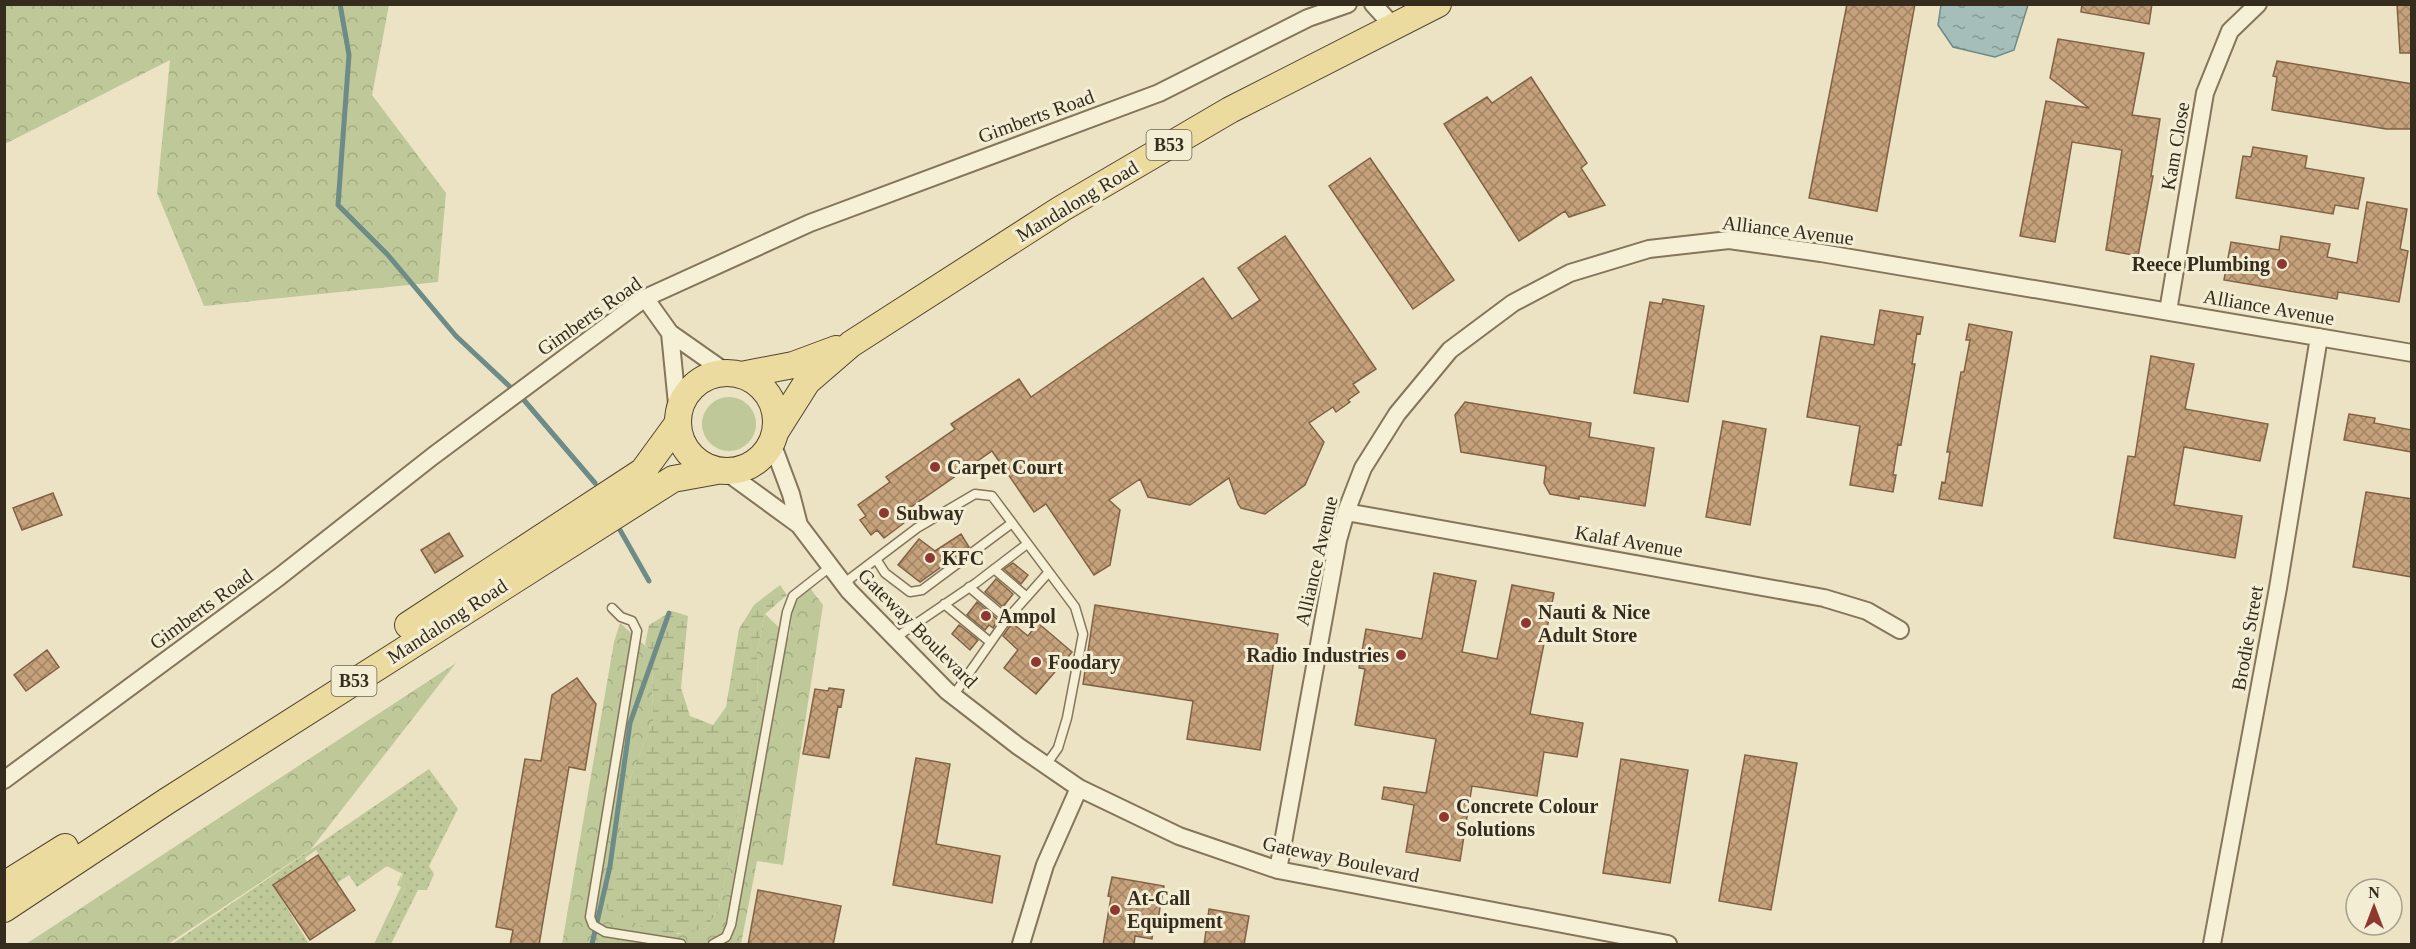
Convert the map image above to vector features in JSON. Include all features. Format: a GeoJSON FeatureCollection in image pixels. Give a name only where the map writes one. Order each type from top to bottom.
{"type":"FeatureCollection","features":[{"type":"Feature","properties":{"kind":"main road","name":"Mandalong Road"},"geometry":{"type":"LineString","coordinates":[[774,437],[807,382],[850,344],[1061,209],[1190,133],[1230,110],[1438,4]]}},
{"type":"Feature","properties":{"kind":"main road","name":"Mandalong Road"},"geometry":{"type":"LineString","coordinates":[[734,374],[793,365],[850,344]]}},
{"type":"Feature","properties":{"kind":"main road","name":"B53"},"geometry":{"type":"LineString","coordinates":[[678,418],[683,401],[696,385],[716,375],[734,374]]}},
{"type":"Feature","properties":{"kind":"main road"},"geometry":{"type":"LineString","coordinates":[[734,374],[762,387],[770,398],[777,418],[774,437]]}},
{"type":"Feature","properties":{"kind":"main road","name":"Mandalong Road"},"geometry":{"type":"LineString","coordinates":[[4,885],[171,781],[643,471],[678,418]]}},
{"type":"Feature","properties":{"kind":"main road"},"geometry":{"type":"LineString","coordinates":[[678,418],[680,438],[692,457],[700,463],[721,471]]}},
{"type":"Feature","properties":{"kind":"main road","name":"B53"},"geometry":{"type":"LineString","coordinates":[[721,471],[741,470],[754,464],[764,455],[774,437]]}},
{"type":"Feature","properties":{"kind":"main road","name":"Mandalong Road"},"geometry":{"type":"LineString","coordinates":[[4,909],[167,801],[673,479],[721,471]]}},
{"type":"Feature","properties":{"kind":"street","name":"Gimberts Road"},"geometry":{"type":"LineString","coordinates":[[4,780],[279,577],[433,456],[645,298],[810,224],[1159,93],[1308,18],[1348,4]]}},
{"type":"Feature","properties":{"kind":"street"},"geometry":{"type":"LineString","coordinates":[[1373,4],[1394,27]]}},
{"type":"Feature","properties":{"kind":"street","name":"Kam Close"},"geometry":{"type":"LineString","coordinates":[[2168,311],[2205,93],[2230,31],[2258,4]]}},
{"type":"Feature","properties":{"kind":"street","name":"Alliance Avenue"},"geometry":{"type":"LineString","coordinates":[[1278,870],[1327,596],[1346,512],[1363,468],[1397,414],[1450,350],[1513,303],[1570,273],[1649,249],[1729,240],[1821,253],[2412,353]]}},
{"type":"Feature","properties":{"kind":"street"},"geometry":{"type":"LineString","coordinates":[[645,298],[670,333],[734,374]]}},
{"type":"Feature","properties":{"kind":"street"},"geometry":{"type":"LineString","coordinates":[[670,333],[678,418]]}},
{"type":"Feature","properties":{"kind":"street","name":"Brodie Street"},"geometry":{"type":"LineString","coordinates":[[2212,945],[2278,588],[2319,337]]}},
{"type":"Feature","properties":{"kind":"street","name":"Gateway Boulevard"},"geometry":{"type":"LineString","coordinates":[[774,437],[800,525]]}},
{"type":"Feature","properties":{"kind":"street","name":"Gateway Boulevard"},"geometry":{"type":"LineString","coordinates":[[721,471],[800,525],[843,584],[953,696],[1079,788],[1179,836],[1278,870],[1590,937],[1668,945]]}},
{"type":"Feature","properties":{"kind":"street","name":"Kalaf Avenue"},"geometry":{"type":"LineString","coordinates":[[1346,512],[1824,598],[1867,611],[1900,630]]}},
{"type":"Feature","properties":{"kind":"street"},"geometry":{"type":"LineString","coordinates":[[1020,945],[1046,865],[1079,788]]}},
{"type":"Feature","properties":{"kind":"lane"},"geometry":{"type":"LineString","coordinates":[[843,584],[917,528],[975,494],[992,496],[1048,573],[1076,607],[1083,634],[1067,718],[1058,748],[1046,765]]}},
{"type":"Feature","properties":{"kind":"lane"},"geometry":{"type":"LineString","coordinates":[[876,560],[885,573],[910,592],[922,590],[1012,523]]}},
{"type":"Feature","properties":{"kind":"lane"},"geometry":{"type":"LineString","coordinates":[[895,638],[1028,544]]}},
{"type":"Feature","properties":{"kind":"lane"},"geometry":{"type":"LineString","coordinates":[[713,945],[726,937],[731,925],[787,612],[794,596],[830,567]]}},
{"type":"Feature","properties":{"kind":"lane"},"geometry":{"type":"LineString","coordinates":[[994,569],[1027,597]]}},
{"type":"Feature","properties":{"kind":"lane"},"geometry":{"type":"LineString","coordinates":[[953,696],[1007,619],[1048,573]]}},
{"type":"Feature","properties":{"kind":"lane"},"geometry":{"type":"LineString","coordinates":[[969,587],[1007,619]]}},
{"type":"Feature","properties":{"kind":"lane"},"geometry":{"type":"LineString","coordinates":[[944,604],[990,642]]}},
{"type":"Feature","properties":{"kind":"lane"},"geometry":{"type":"LineString","coordinates":[[612,608],[621,616],[632,621],[637,631],[590,916],[593,925],[605,932],[681,945]]}},
{"type":"Feature","properties":{"kind":"green space"},"geometry":{"type":"Polygon","coordinates":[[[5,4],[389,5],[372,95],[446,193],[438,282],[204,306],[157,193],[170,60],[5,144],[5,4]]]}},
{"type":"Feature","properties":{"kind":"green space"},"geometry":{"type":"Polygon","coordinates":[[[729,397],[739,399],[748,405],[754,414],[756,424],[754,434],[748,443],[739,449],[729,451],[719,449],[710,443],[704,434],[702,424],[704,414],[710,405],[719,399],[729,397]]]}},
{"type":"Feature","properties":{"kind":"green space"},"geometry":{"type":"Polygon","coordinates":[[[780,585],[787,595],[765,614],[757,652],[758,715],[719,908],[707,928],[686,933],[660,931],[628,920],[601,906],[621,828],[629,781],[653,721],[652,652],[645,645],[649,625],[672,611],[688,616],[681,688],[690,716],[713,725],[726,707],[739,629],[754,605],[780,585]]]}},
{"type":"Feature","properties":{"kind":"green space"},"geometry":{"type":"Polygon","coordinates":[[[810,588],[823,605],[783,865],[757,861],[741,944],[562,944],[614,642],[620,623],[652,652],[653,721],[629,781],[621,828],[677,934],[707,928],[719,908],[758,715],[757,652],[765,614],[789,637],[794,602],[810,588]]]}},
{"type":"Feature","properties":{"kind":"green space"},"geometry":{"type":"Polygon","coordinates":[[[456,663],[311,849],[168,944],[26,944],[456,663]]]}},
{"type":"Feature","properties":{"kind":"green space"},"geometry":{"type":"Polygon","coordinates":[[[429,769],[458,809],[429,866],[434,874],[427,890],[418,890],[391,944],[377,944],[406,885],[400,882],[403,874],[387,866],[357,887],[349,875],[337,883],[316,850],[305,858],[307,862],[273,885],[309,944],[172,944],[429,769]]]}},
{"type":"Feature","properties":{"kind":"green space"},"geometry":{"type":"Polygon","coordinates":[[[402,873],[400,882],[406,885],[377,944],[374,944],[401,887],[397,885],[402,873]]]}},
{"type":"Feature","properties":{"kind":"water"},"geometry":{"type":"Polygon","coordinates":[[[1941,4],[2028,5],[2014,50],[1995,57],[1953,47],[1938,25],[1941,4]]]}},
{"type":"Feature","properties":{"kind":"building"},"geometry":{"type":"Polygon","coordinates":[[[1847,4],[1915,4],[1877,211],[1809,198],[1847,4]]]}},
{"type":"Feature","properties":{"kind":"building"},"geometry":{"type":"Polygon","coordinates":[[[2082,4],[2152,4],[2149,24],[2081,12],[2082,4]]]}},
{"type":"Feature","properties":{"kind":"building"},"geometry":{"type":"Polygon","coordinates":[[[2397,4],[2412,4],[2412,53],[2400,53],[2397,4]]]}},
{"type":"Feature","properties":{"kind":"building"},"geometry":{"type":"Polygon","coordinates":[[[2058,39],[2144,53],[2132,115],[2160,119],[2151,176],[2153,176],[2138,256],[2106,250],[2122,150],[2072,142],[2055,242],[2020,236],[2046,101],[2089,108],[2050,78],[2058,39]]]}},
{"type":"Feature","properties":{"kind":"building"},"geometry":{"type":"Polygon","coordinates":[[[2277,61],[2412,84],[2412,129],[2386,129],[2272,110],[2277,77],[2273,76],[2277,61]]]}},
{"type":"Feature","properties":{"kind":"building"},"geometry":{"type":"Polygon","coordinates":[[[1531,77],[1587,163],[1581,168],[1605,205],[1569,217],[1565,211],[1519,241],[1444,124],[1487,97],[1492,103],[1531,77]]]}},
{"type":"Feature","properties":{"kind":"building"},"geometry":{"type":"Polygon","coordinates":[[[2253,147],[2307,156],[2305,168],[2364,178],[2358,209],[2335,205],[2333,214],[2236,198],[2243,156],[2251,157],[2253,147]]]}},
{"type":"Feature","properties":{"kind":"building"},"geometry":{"type":"Polygon","coordinates":[[[1370,158],[1454,280],[1413,309],[1329,186],[1370,158]]]}},
{"type":"Feature","properties":{"kind":"building"},"geometry":{"type":"Polygon","coordinates":[[[2367,202],[2407,209],[2400,249],[2408,251],[2399,302],[2338,292],[2337,299],[2224,280],[2231,242],[2279,250],[2281,236],[2330,244],[2327,257],[2357,263],[2367,202]]]}},
{"type":"Feature","properties":{"kind":"building"},"geometry":{"type":"Polygon","coordinates":[[[1285,236],[1376,369],[1353,384],[1359,392],[1348,400],[1350,402],[1336,412],[1333,407],[1309,423],[1324,442],[1305,485],[1265,514],[1241,508],[1229,478],[1190,505],[1148,497],[1140,479],[1109,500],[1120,510],[1110,565],[1094,575],[1046,504],[1034,512],[992,451],[898,516],[904,523],[884,538],[877,530],[871,535],[860,520],[866,516],[858,505],[890,482],[886,477],[955,429],[951,424],[1019,379],[1031,397],[1203,278],[1232,319],[1260,300],[1238,268],[1285,236]]]}},
{"type":"Feature","properties":{"kind":"building"},"geometry":{"type":"Polygon","coordinates":[[[1663,299],[1704,306],[1688,402],[1634,393],[1650,302],[1662,304],[1663,299]]]}},
{"type":"Feature","properties":{"kind":"building"},"geometry":{"type":"Polygon","coordinates":[[[1880,310],[1923,317],[1920,334],[1917,333],[1912,364],[1915,364],[1901,445],[1898,444],[1893,492],[1850,485],[1860,426],[1807,417],[1821,336],[1874,345],[1880,310]]]}},
{"type":"Feature","properties":{"kind":"building"},"geometry":{"type":"Polygon","coordinates":[[[1969,324],[2012,332],[1982,506],[1939,499],[1942,482],[1945,483],[1950,452],[1947,452],[1961,372],[1964,372],[1970,340],[1966,340],[1969,324]]]}},
{"type":"Feature","properties":{"kind":"building"},"geometry":{"type":"Polygon","coordinates":[[[2151,356],[2194,364],[2185,409],[2268,424],[2260,461],[2184,447],[2174,505],[2242,516],[2235,558],[2114,538],[2128,456],[2135,457],[2151,356]]]}},
{"type":"Feature","properties":{"kind":"building"},"geometry":{"type":"Polygon","coordinates":[[[1465,402],[1591,423],[1589,437],[1654,448],[1645,506],[1550,494],[1544,483],[1546,466],[1461,452],[1455,415],[1465,402]]]}},
{"type":"Feature","properties":{"kind":"building"},"geometry":{"type":"Polygon","coordinates":[[[2349,414],[2375,418],[2374,423],[2412,430],[2412,452],[2344,440],[2349,414]]]}},
{"type":"Feature","properties":{"kind":"building"},"geometry":{"type":"Polygon","coordinates":[[[1723,421],[1766,429],[1750,525],[1706,517],[1723,421]]]}},
{"type":"Feature","properties":{"kind":"building"},"geometry":{"type":"Polygon","coordinates":[[[2366,492],[2412,499],[2412,577],[2353,567],[2366,492]]]}},
{"type":"Feature","properties":{"kind":"building"},"geometry":{"type":"Polygon","coordinates":[[[53,493],[62,515],[22,530],[13,508],[53,493]]]}},
{"type":"Feature","properties":{"kind":"building"},"geometry":{"type":"Polygon","coordinates":[[[449,533],[463,556],[435,573],[421,550],[449,533]]]}},
{"type":"Feature","properties":{"kind":"building","name":"KFC"},"geometry":{"type":"Polygon","coordinates":[[[961,534],[969,547],[920,582],[898,565],[919,539],[935,551],[961,534]]]}},
{"type":"Feature","properties":{"kind":"building"},"geometry":{"type":"Polygon","coordinates":[[[1013,563],[1028,575],[1021,584],[1004,569],[1013,563]]]}},
{"type":"Feature","properties":{"kind":"building"},"geometry":{"type":"Polygon","coordinates":[[[1434,573],[1476,581],[1462,652],[1497,659],[1512,585],[1554,593],[1530,714],[1583,723],[1577,757],[1544,752],[1537,796],[1472,786],[1460,861],[1406,852],[1414,805],[1382,799],[1384,787],[1426,793],[1436,739],[1355,725],[1365,669],[1359,668],[1366,629],[1422,639],[1434,573]]]}},
{"type":"Feature","properties":{"kind":"building"},"geometry":{"type":"Polygon","coordinates":[[[996,579],[1013,594],[1003,607],[985,592],[996,579]]]}},
{"type":"Feature","properties":{"kind":"building"},"geometry":{"type":"Polygon","coordinates":[[[977,602],[998,620],[993,628],[989,625],[985,630],[967,615],[977,602]]]}},
{"type":"Feature","properties":{"kind":"building"},"geometry":{"type":"Polygon","coordinates":[[[1095,605],[1278,634],[1260,750],[1187,739],[1193,701],[1083,684],[1095,605]]]}},
{"type":"Feature","properties":{"kind":"building","name":"Foodary"},"geometry":{"type":"Polygon","coordinates":[[[1012,623],[1028,636],[1038,623],[1072,652],[1036,694],[1004,668],[1018,650],[1003,636],[1012,623]]]}},
{"type":"Feature","properties":{"kind":"building"},"geometry":{"type":"Polygon","coordinates":[[[959,625],[978,640],[970,650],[952,634],[959,625]]]}},
{"type":"Feature","properties":{"kind":"building"},"geometry":{"type":"Polygon","coordinates":[[[47,650],[59,667],[26,691],[14,675],[47,650]]]}},
{"type":"Feature","properties":{"kind":"building"},"geometry":{"type":"Polygon","coordinates":[[[577,678],[596,704],[585,770],[569,767],[539,945],[510,945],[513,930],[496,927],[525,759],[541,761],[552,695],[577,678]]]}},
{"type":"Feature","properties":{"kind":"building"},"geometry":{"type":"Polygon","coordinates":[[[829,688],[844,690],[841,707],[838,706],[829,758],[803,754],[815,689],[828,691],[829,688]]]}},
{"type":"Feature","properties":{"kind":"building"},"geometry":{"type":"Polygon","coordinates":[[[1745,755],[1797,763],[1771,910],[1719,901],[1745,755]]]}},
{"type":"Feature","properties":{"kind":"building"},"geometry":{"type":"Polygon","coordinates":[[[916,758],[950,764],[936,844],[1000,856],[992,903],[893,885],[916,758]]]}},
{"type":"Feature","properties":{"kind":"building"},"geometry":{"type":"Polygon","coordinates":[[[1621,759],[1688,770],[1670,883],[1603,873],[1621,759]]]}},
{"type":"Feature","properties":{"kind":"building"},"geometry":{"type":"Polygon","coordinates":[[[318,855],[355,910],[310,940],[273,885],[318,855]]]}},
{"type":"Feature","properties":{"kind":"building"},"geometry":{"type":"Polygon","coordinates":[[[1112,877],[1164,886],[1152,939],[1135,936],[1134,945],[1103,945],[1112,877]]]}},
{"type":"Feature","properties":{"kind":"building"},"geometry":{"type":"Polygon","coordinates":[[[758,890],[841,906],[833,945],[748,945],[758,890]]]}},
{"type":"Feature","properties":{"kind":"building"},"geometry":{"type":"Polygon","coordinates":[[[1209,909],[1249,916],[1244,945],[1204,945],[1209,909]]]}},
{"type":"Feature","properties":{"kind":"waterway"},"geometry":{"type":"LineString","coordinates":[[340,4],[349,55],[338,205],[387,254],[456,336],[523,399],[595,483]]}},
{"type":"Feature","properties":{"kind":"waterway"},"geometry":{"type":"LineString","coordinates":[[620,530],[649,581]]}},
{"type":"Feature","properties":{"kind":"waterway"},"geometry":{"type":"LineString","coordinates":[[592,944],[610,866],[630,723],[669,613]]}},
{"type":"Feature","properties":{"kind":"place","name":"Reece Plumbing"},"geometry":{"type":"Point","coordinates":[2282,264]}},
{"type":"Feature","properties":{"kind":"place","name":"Carpet Court"},"geometry":{"type":"Point","coordinates":[935,467]}},
{"type":"Feature","properties":{"kind":"place","name":"Subway"},"geometry":{"type":"Point","coordinates":[884,513]}},
{"type":"Feature","properties":{"kind":"place","name":"KFC"},"geometry":{"type":"Point","coordinates":[930,558]}},
{"type":"Feature","properties":{"kind":"place","name":"Ampol"},"geometry":{"type":"Point","coordinates":[986,616]}},
{"type":"Feature","properties":{"kind":"place","name":"Nauti & Nice Adult Store"},"geometry":{"type":"Point","coordinates":[1526,623]}},
{"type":"Feature","properties":{"kind":"place","name":"Radio Industries"},"geometry":{"type":"Point","coordinates":[1401,655]}},
{"type":"Feature","properties":{"kind":"place","name":"Foodary"},"geometry":{"type":"Point","coordinates":[1036,662]}},
{"type":"Feature","properties":{"kind":"place","name":"Concrete Colour Solutions"},"geometry":{"type":"Point","coordinates":[1444,817]}},
{"type":"Feature","properties":{"kind":"place","name":"At-Call Equipment"},"geometry":{"type":"Point","coordinates":[1115,910]}}]}
